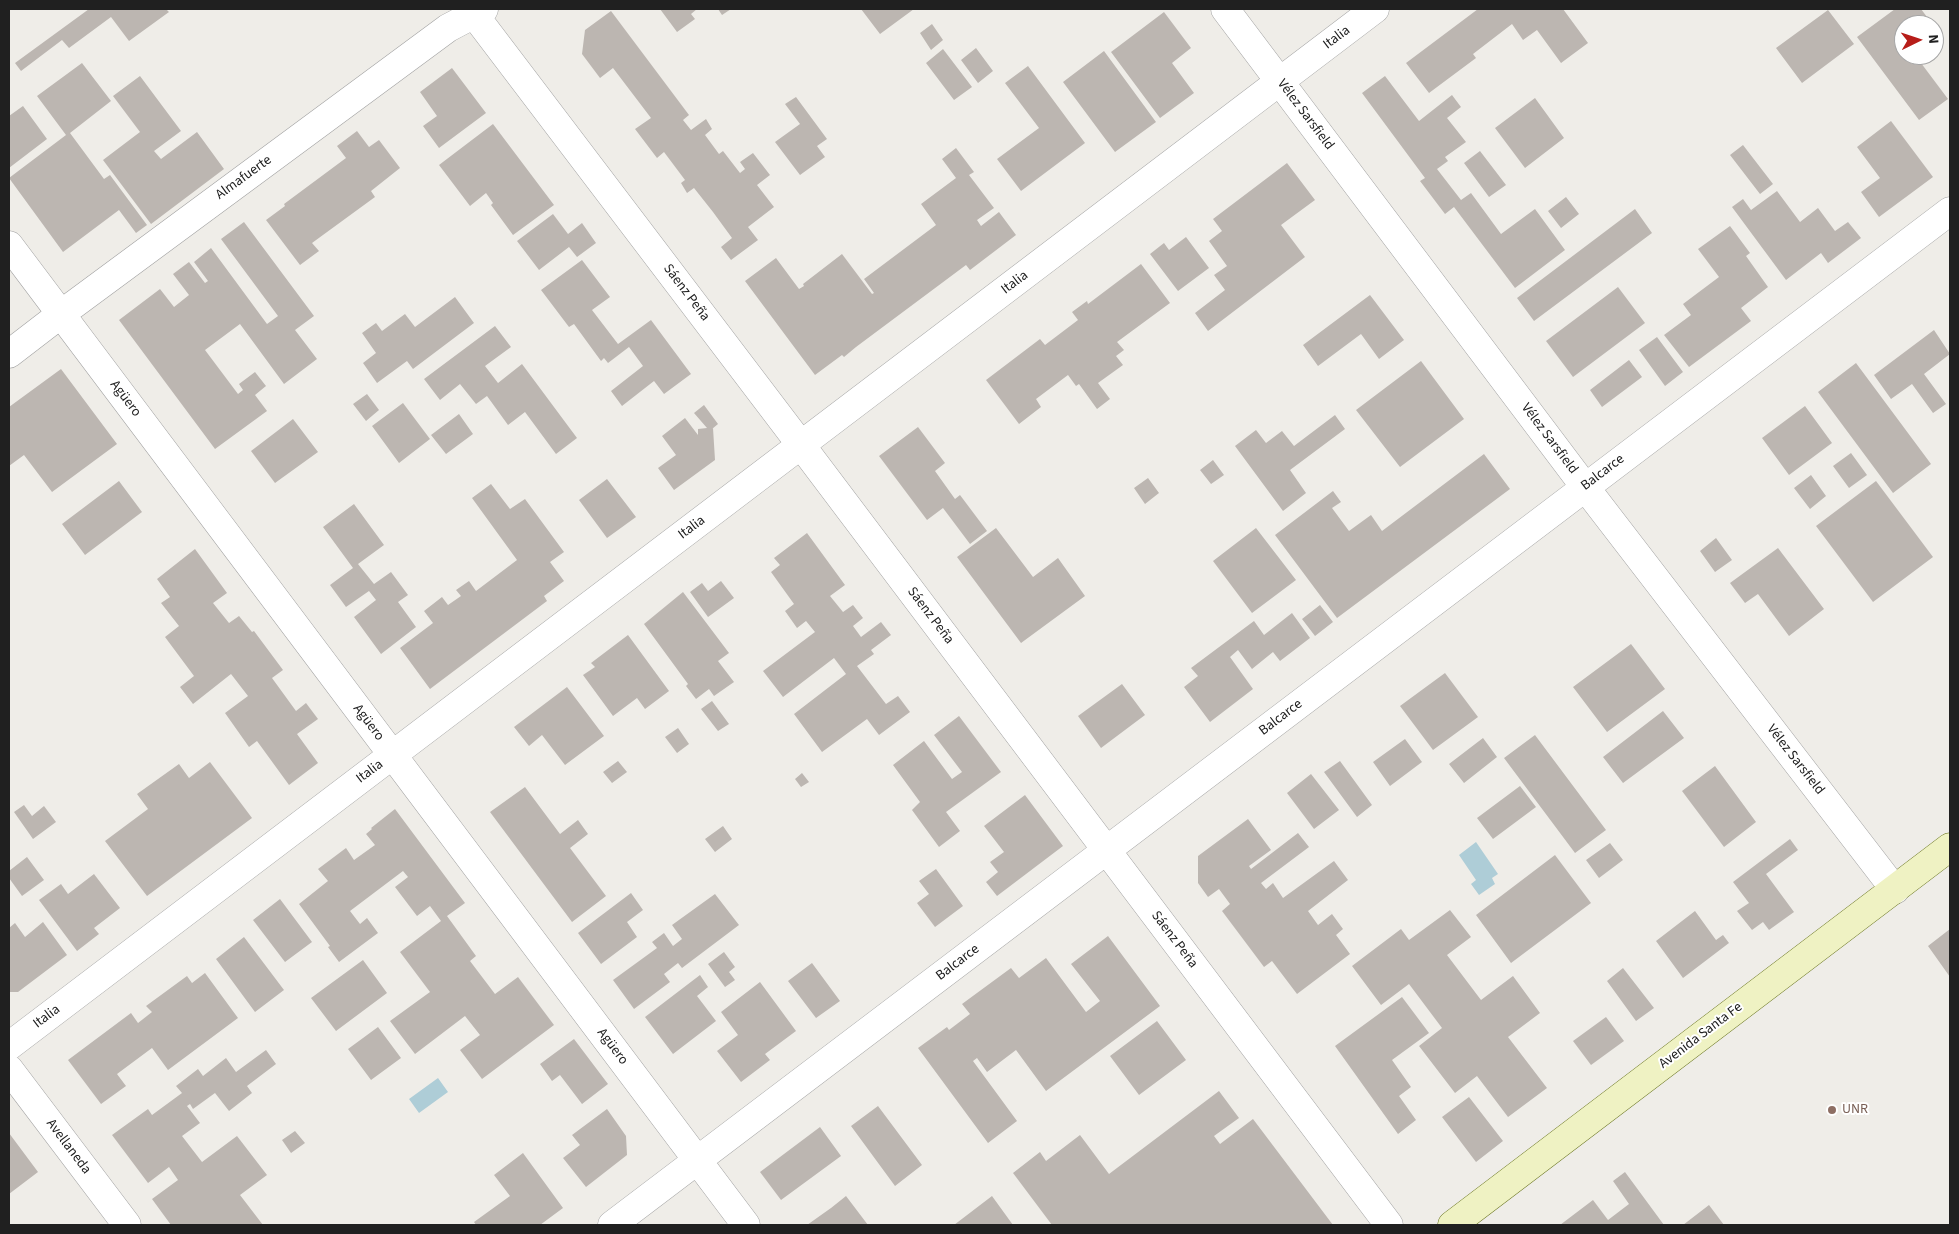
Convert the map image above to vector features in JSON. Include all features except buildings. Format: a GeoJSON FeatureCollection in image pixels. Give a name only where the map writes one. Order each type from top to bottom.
{"type":"FeatureCollection","features":[{"type":"Feature","properties":{"kind":"main road","name":"Avenida Santa Fe"},"geometry":{"type":"LineString","coordinates":[[1452,1225],[1950,847]]}},
{"type":"Feature","properties":{"kind":"street","name":"Vélez Sarsfield"},"geometry":{"type":"LineString","coordinates":[[1225,9],[1585,487],[1895,890]]}},
{"type":"Feature","properties":{"kind":"street","name":"Italia"},"geometry":{"type":"LineString","coordinates":[[9,1046],[1375,9]]}},
{"type":"Feature","properties":{"kind":"street","name":"Almafuerte"},"geometry":{"type":"LineString","coordinates":[[9,354],[448,28],[476,10]]}},
{"type":"Feature","properties":{"kind":"street","name":"Sáenz Peña"},"geometry":{"type":"LineString","coordinates":[[476,10],[801,445],[1389,1225]]}},
{"type":"Feature","properties":{"kind":"street","name":"Balcarce"},"geometry":{"type":"LineString","coordinates":[[612,1225],[1950,211]]}},
{"type":"Feature","properties":{"kind":"street","name":"Agüero"},"geometry":{"type":"LineString","coordinates":[[9,245],[746,1225]]}},
{"type":"Feature","properties":{"kind":"street","name":"Avellaneda"},"geometry":{"type":"LineString","coordinates":[[9,1069],[127,1225]]}},
{"type":"Feature","properties":{"kind":"water"},"geometry":{"type":"Polygon","coordinates":[[[1476,842],[1498,874],[1492,878],[1495,884],[1479,895],[1471,884],[1476,880],[1459,855],[1476,842]]]}},
{"type":"Feature","properties":{"kind":"water"},"geometry":{"type":"Polygon","coordinates":[[[438,1078],[448,1092],[419,1113],[409,1099],[438,1078]]]}},
{"type":"Feature","properties":{"kind":"place","name":"UNR"},"geometry":{"type":"Point","coordinates":[1832,1110]}}]}
